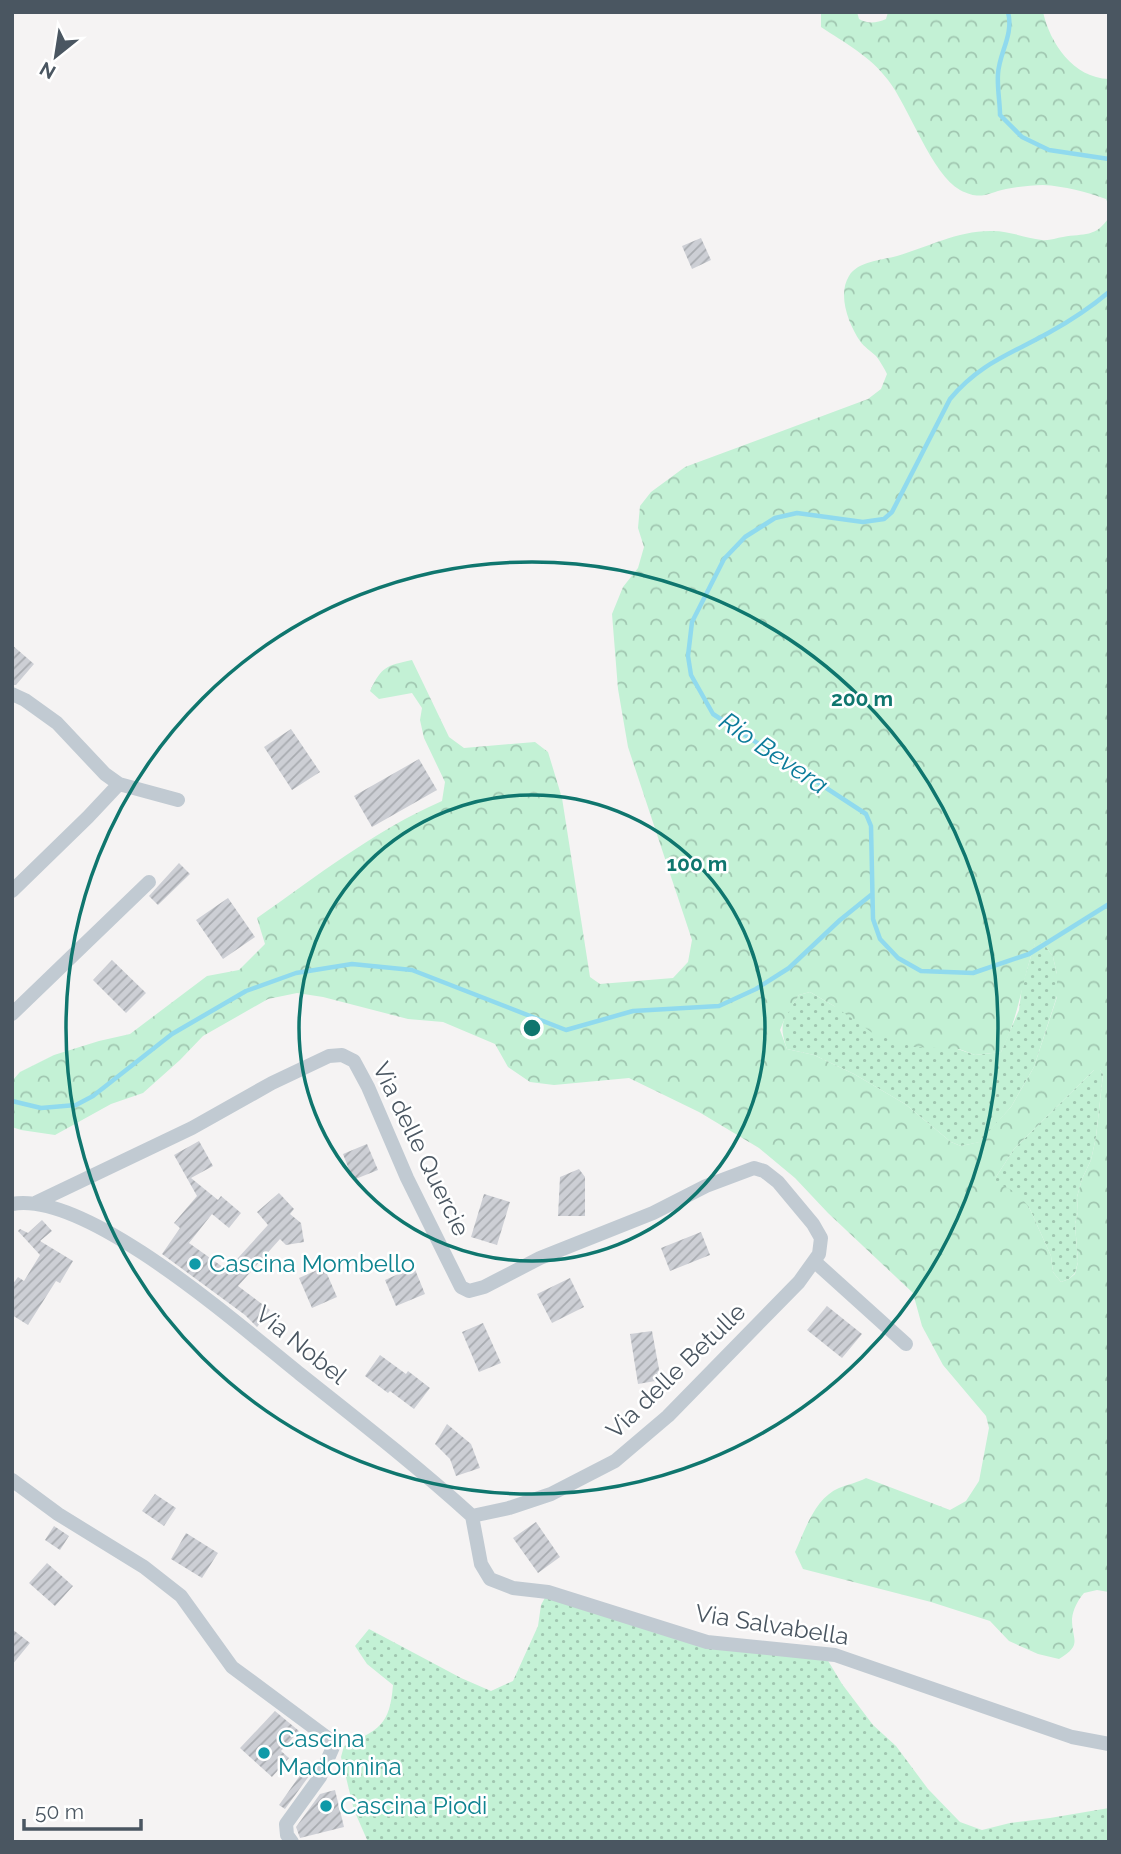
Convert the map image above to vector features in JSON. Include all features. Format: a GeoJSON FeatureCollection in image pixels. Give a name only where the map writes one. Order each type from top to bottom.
{"type":"FeatureCollection","features":[{"type":"Feature","properties":{"kind":"street"},"geometry":{"type":"LineString","coordinates":[[12,694],[57,723],[105,774],[119,784],[178,800]]}},
{"type":"Feature","properties":{"kind":"street"},"geometry":{"type":"LineString","coordinates":[[12,891],[119,784]]}},
{"type":"Feature","properties":{"kind":"street"},"geometry":{"type":"LineString","coordinates":[[12,1014],[149,882]]}},
{"type":"Feature","properties":{"kind":"street","name":"Via delle Quercie"},"geometry":{"type":"LineString","coordinates":[[37,1202],[192,1128],[272,1083],[330,1056],[342,1055],[354,1061],[368,1087],[407,1178],[461,1287],[469,1291],[484,1287],[540,1258],[653,1213],[706,1186],[754,1168],[764,1171],[778,1182],[813,1224],[821,1238],[819,1254],[814,1261]]}},
{"type":"Feature","properties":{"kind":"street","name":"Via Nobel"},"geometry":{"type":"LineString","coordinates":[[12,1204],[37,1202],[107,1231],[197,1290],[472,1516]]}},
{"type":"Feature","properties":{"kind":"street"},"geometry":{"type":"LineString","coordinates":[[814,1261],[906,1344]]}},
{"type":"Feature","properties":{"kind":"street","name":"Via delle Betulle"},"geometry":{"type":"LineString","coordinates":[[472,1516],[509,1508],[551,1494],[615,1461],[677,1407],[799,1282],[814,1261]]}},
{"type":"Feature","properties":{"kind":"street"},"geometry":{"type":"LineString","coordinates":[[12,1479],[58,1514],[144,1567],[181,1597],[232,1667],[329,1739],[333,1747],[327,1764],[286,1824],[292,1842]]}},
{"type":"Feature","properties":{"kind":"street","name":"Via Salvabella"},"geometry":{"type":"LineString","coordinates":[[472,1516],[481,1564],[490,1579],[513,1588],[548,1592],[707,1642],[835,1655],[1072,1737],[1109,1744]]}},
{"type":"Feature","properties":{"kind":"green space"},"geometry":{"type":"Polygon","coordinates":[[[821,12],[857,12],[859,19],[872,22],[886,19],[888,12],[1043,12],[1051,35],[1065,57],[1084,72],[1109,79],[1109,206],[1106,199],[1099,196],[1051,186],[1020,187],[979,196],[960,190],[950,182],[930,156],[896,92],[881,71],[848,44],[821,27],[821,12]]]}},
{"type":"Feature","properties":{"kind":"green space"},"geometry":{"type":"Polygon","coordinates":[[[1109,217],[1109,1592],[1097,1590],[1084,1593],[1073,1615],[1074,1646],[1059,1659],[1038,1654],[1009,1641],[990,1621],[931,1602],[803,1569],[795,1552],[803,1534],[823,1499],[839,1488],[866,1478],[950,1510],[966,1501],[979,1481],[989,1428],[986,1416],[943,1365],[922,1326],[913,1293],[795,1178],[759,1148],[699,1112],[629,1078],[554,1085],[530,1082],[508,1067],[495,1044],[443,1022],[408,1019],[297,993],[268,999],[203,1036],[143,1093],[111,1104],[55,1135],[12,1127],[12,1081],[20,1072],[54,1055],[130,1034],[207,976],[239,970],[265,944],[257,918],[370,840],[442,801],[445,782],[424,738],[420,720],[422,708],[412,693],[379,699],[370,691],[386,668],[412,660],[449,737],[464,748],[535,742],[548,752],[562,798],[590,977],[600,984],[673,978],[688,962],[692,940],[628,747],[618,689],[612,614],[623,587],[638,568],[644,547],[638,528],[640,506],[651,492],[685,467],[868,399],[881,389],[887,374],[876,356],[860,341],[852,327],[844,301],[849,276],[858,267],[966,234],[996,231],[1047,240],[1094,232],[1109,217]],[[1043,942],[1035,944],[1012,1025],[1001,1052],[975,1055],[959,1049],[914,1047],[874,1034],[810,992],[799,995],[780,1030],[787,1049],[814,1055],[854,1074],[905,1104],[951,1142],[961,1146],[979,1142],[1011,1107],[1034,1067],[1057,997],[1057,974],[1053,957],[1043,942]],[[1094,1070],[1014,1149],[996,1177],[996,1182],[1017,1193],[1029,1207],[1051,1256],[1053,1272],[1061,1282],[1075,1274],[1078,1262],[1075,1224],[1078,1212],[1077,1197],[1091,1160],[1096,1137],[1103,1074],[1100,1070],[1094,1070]]]}},
{"type":"Feature","properties":{"kind":"green space"},"geometry":{"type":"Polygon","coordinates":[[[1043,942],[1053,957],[1057,974],[1057,996],[1034,1067],[1011,1107],[980,1142],[961,1146],[951,1142],[905,1104],[854,1074],[814,1055],[787,1049],[783,1032],[786,1015],[799,995],[810,992],[834,1006],[975,1055],[1001,1052],[1019,1010],[1022,986],[1035,943],[1043,942]]]}},
{"type":"Feature","properties":{"kind":"green space"},"geometry":{"type":"Polygon","coordinates":[[[1094,1070],[1100,1070],[1103,1074],[1096,1137],[1091,1160],[1077,1197],[1078,1212],[1075,1224],[1078,1262],[1075,1273],[1061,1282],[1053,1272],[1051,1256],[1029,1207],[996,1182],[996,1177],[1014,1149],[1094,1070]]]}},
{"type":"Feature","properties":{"kind":"green space"},"geometry":{"type":"Polygon","coordinates":[[[548,1592],[707,1642],[824,1654],[842,1684],[873,1725],[896,1746],[928,1789],[960,1822],[982,1830],[1010,1823],[1109,1808],[1109,1842],[368,1842],[354,1810],[341,1757],[344,1746],[374,1730],[385,1718],[393,1685],[367,1664],[355,1646],[369,1629],[491,1691],[513,1681],[538,1626],[541,1605],[548,1592]]]}},
{"type":"Feature","properties":{"kind":"building"},"geometry":{"type":"Polygon","coordinates":[[[701,238],[711,260],[692,269],[682,246],[701,238]]]}},
{"type":"Feature","properties":{"kind":"building"},"geometry":{"type":"Polygon","coordinates":[[[12,645],[34,664],[16,685],[12,685],[12,645]]]}},
{"type":"Feature","properties":{"kind":"building"},"geometry":{"type":"Polygon","coordinates":[[[291,729],[320,772],[292,790],[264,747],[291,729]]]}},
{"type":"Feature","properties":{"kind":"building"},"geometry":{"type":"Polygon","coordinates":[[[419,759],[437,790],[372,827],[354,796],[419,759]]]}},
{"type":"Feature","properties":{"kind":"building"},"geometry":{"type":"Polygon","coordinates":[[[179,863],[190,874],[158,905],[149,896],[179,863]]]}},
{"type":"Feature","properties":{"kind":"building"},"geometry":{"type":"Polygon","coordinates":[[[228,898],[255,937],[223,959],[196,920],[228,898]]]}},
{"type":"Feature","properties":{"kind":"building"},"geometry":{"type":"Polygon","coordinates":[[[112,960],[146,993],[126,1013],[93,980],[112,960]]]}},
{"type":"Feature","properties":{"kind":"building"},"geometry":{"type":"Polygon","coordinates":[[[199,1141],[213,1166],[191,1178],[218,1200],[221,1196],[241,1213],[229,1228],[212,1214],[189,1243],[227,1270],[268,1225],[257,1212],[279,1193],[294,1209],[290,1214],[301,1223],[304,1242],[286,1245],[280,1239],[238,1286],[270,1310],[257,1327],[245,1315],[162,1254],[180,1228],[174,1223],[197,1196],[174,1155],[199,1141]]]}},
{"type":"Feature","properties":{"kind":"building"},"geometry":{"type":"Polygon","coordinates":[[[367,1144],[378,1170],[353,1180],[343,1154],[367,1144]]]}},
{"type":"Feature","properties":{"kind":"building"},"geometry":{"type":"Polygon","coordinates":[[[579,1169],[585,1177],[585,1216],[558,1216],[560,1177],[579,1169]]]}},
{"type":"Feature","properties":{"kind":"building"},"geometry":{"type":"Polygon","coordinates":[[[484,1194],[510,1202],[497,1245],[471,1237],[484,1194]]]}},
{"type":"Feature","properties":{"kind":"building"},"geometry":{"type":"Polygon","coordinates":[[[42,1220],[52,1231],[40,1241],[73,1261],[60,1283],[56,1281],[28,1325],[12,1315],[12,1285],[18,1277],[24,1281],[40,1255],[18,1231],[20,1229],[28,1233],[42,1220]]]}},
{"type":"Feature","properties":{"kind":"building"},"geometry":{"type":"Polygon","coordinates":[[[701,1232],[710,1255],[670,1271],[661,1248],[701,1232]]]}},
{"type":"Feature","properties":{"kind":"building"},"geometry":{"type":"Polygon","coordinates":[[[324,1267],[337,1297],[312,1308],[299,1278],[324,1267]]]}},
{"type":"Feature","properties":{"kind":"building"},"geometry":{"type":"Polygon","coordinates":[[[414,1267],[425,1294],[396,1306],[385,1280],[414,1267]]]}},
{"type":"Feature","properties":{"kind":"building"},"geometry":{"type":"Polygon","coordinates":[[[570,1278],[584,1307],[552,1323],[537,1294],[570,1278]]]}},
{"type":"Feature","properties":{"kind":"building"},"geometry":{"type":"Polygon","coordinates":[[[827,1306],[862,1334],[842,1358],[807,1330],[827,1306]]]}},
{"type":"Feature","properties":{"kind":"building"},"geometry":{"type":"Polygon","coordinates":[[[483,1323],[501,1363],[479,1372],[462,1332],[483,1323]]]}},
{"type":"Feature","properties":{"kind":"building"},"geometry":{"type":"Polygon","coordinates":[[[652,1331],[661,1380],[638,1384],[630,1334],[652,1331]]]}},
{"type":"Feature","properties":{"kind":"building"},"geometry":{"type":"Polygon","coordinates":[[[380,1355],[430,1388],[414,1409],[365,1376],[380,1355]]]}},
{"type":"Feature","properties":{"kind":"building"},"geometry":{"type":"Polygon","coordinates":[[[447,1424],[471,1444],[480,1468],[456,1476],[450,1459],[435,1444],[447,1424]]]}},
{"type":"Feature","properties":{"kind":"building"},"geometry":{"type":"Polygon","coordinates":[[[155,1494],[176,1508],[164,1526],[142,1511],[155,1494]]]}},
{"type":"Feature","properties":{"kind":"building"},"geometry":{"type":"Polygon","coordinates":[[[536,1522],[560,1557],[538,1573],[513,1538],[536,1522]]]}},
{"type":"Feature","properties":{"kind":"building"},"geometry":{"type":"Polygon","coordinates":[[[54,1526],[69,1536],[60,1550],[45,1540],[54,1526]]]}},
{"type":"Feature","properties":{"kind":"building"},"geometry":{"type":"Polygon","coordinates":[[[186,1533],[218,1553],[202,1578],[171,1559],[186,1533]]]}},
{"type":"Feature","properties":{"kind":"building"},"geometry":{"type":"Polygon","coordinates":[[[47,1563],[73,1586],[55,1606],[29,1583],[47,1563]]]}},
{"type":"Feature","properties":{"kind":"building"},"geometry":{"type":"Polygon","coordinates":[[[12,1629],[30,1643],[12,1665],[12,1629]]]}},
{"type":"Feature","properties":{"kind":"building"},"geometry":{"type":"Polygon","coordinates":[[[275,1711],[299,1731],[281,1751],[289,1758],[272,1777],[240,1748],[275,1711]]]}},
{"type":"Feature","properties":{"kind":"building"},"geometry":{"type":"Polygon","coordinates":[[[303,1771],[309,1776],[285,1809],[279,1805],[303,1771]]]}},
{"type":"Feature","properties":{"kind":"building","name":"Cascina Piodi"},"geometry":{"type":"Polygon","coordinates":[[[335,1790],[344,1827],[300,1838],[296,1827],[320,1794],[335,1790]]]}},
{"type":"Feature","properties":{"kind":"waterway","name":"Rio Bevera"},"geometry":{"type":"LineString","coordinates":[[1008,12],[1008,36],[998,74],[1000,115],[1022,137],[1049,150],[1109,159]]}},
{"type":"Feature","properties":{"kind":"waterway","name":"Rio Bevera"},"geometry":{"type":"LineString","coordinates":[[1109,292],[1065,323],[997,360],[961,387],[950,399],[892,512],[884,519],[863,522],[797,513],[775,518],[745,537],[724,559],[692,622],[688,656],[691,675],[713,714],[866,814],[871,826],[873,919],[880,939],[898,958],[921,971],[973,973],[1029,954],[1109,904]]}},
{"type":"Feature","properties":{"kind":"waterway"},"geometry":{"type":"LineString","coordinates":[[12,1101],[41,1108],[76,1105],[93,1096],[172,1034],[246,991],[296,973],[352,964],[412,970],[566,1030],[633,1011],[719,1006],[756,989],[789,968],[871,895]]}},
{"type":"Feature","properties":{"kind":"place","name":"Cascina Mombello"},"geometry":{"type":"Point","coordinates":[195,1264]}},
{"type":"Feature","properties":{"kind":"place","name":"Cascina Madonnina"},"geometry":{"type":"Point","coordinates":[264,1753]}},
{"type":"Feature","properties":{"kind":"place","name":"Cascina Piodi"},"geometry":{"type":"Point","coordinates":[326,1806]}}]}
